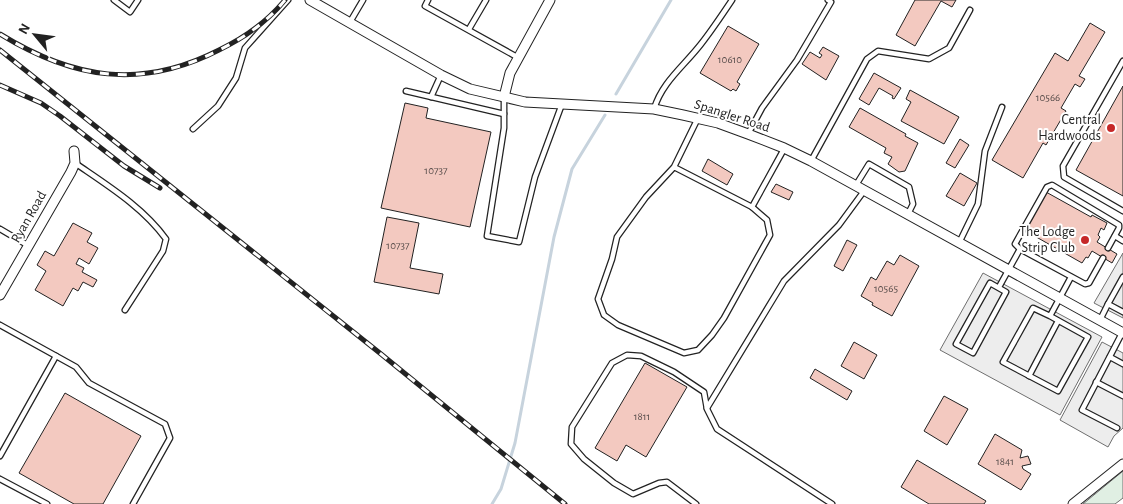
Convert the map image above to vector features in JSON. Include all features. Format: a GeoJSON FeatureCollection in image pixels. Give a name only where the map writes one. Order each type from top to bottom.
{"type":"FeatureCollection","features":[{"type":"Feature","properties":{"kind":"street"},"geometry":{"type":"LineString","coordinates":[[504,97],[510,73],[550,0]]}},
{"type":"Feature","properties":{"kind":"street","name":"Spangler Road"},"geometry":{"type":"LineString","coordinates":[[315,1],[441,75],[470,89],[525,102],[654,109],[718,123],[784,148],[811,161],[1122,333]]}},
{"type":"Feature","properties":{"kind":"street"},"geometry":{"type":"LineString","coordinates":[[74,151],[75,163]]}},
{"type":"Feature","properties":{"kind":"street","name":"Ryan Road"},"geometry":{"type":"LineString","coordinates":[[0,295],[75,163]]}},
{"type":"Feature","properties":{"kind":"street"},"geometry":{"type":"LineString","coordinates":[[1073,504],[1123,464]]}},
{"type":"Feature","properties":{"kind":"lane"},"geometry":{"type":"LineString","coordinates":[[114,0],[130,12],[138,0]]}},
{"type":"Feature","properties":{"kind":"lane"},"geometry":{"type":"LineString","coordinates":[[193,129],[218,106],[236,78],[245,48],[288,0]]}},
{"type":"Feature","properties":{"kind":"lane"},"geometry":{"type":"LineString","coordinates":[[350,22],[362,0]]}},
{"type":"Feature","properties":{"kind":"lane"},"geometry":{"type":"LineString","coordinates":[[428,0],[425,6],[518,57]]}},
{"type":"Feature","properties":{"kind":"lane"},"geometry":{"type":"LineString","coordinates":[[469,29],[486,0]]}},
{"type":"Feature","properties":{"kind":"lane"},"geometry":{"type":"LineString","coordinates":[[654,109],[658,97],[671,78],[702,43],[732,0]]}},
{"type":"Feature","properties":{"kind":"lane"},"geometry":{"type":"LineString","coordinates":[[748,134],[762,108],[797,60],[831,2],[828,0]]}},
{"type":"Feature","properties":{"kind":"lane"},"geometry":{"type":"LineString","coordinates":[[811,161],[868,59],[878,50],[929,59],[950,48],[970,10]]}},
{"type":"Feature","properties":{"kind":"lane"},"geometry":{"type":"LineString","coordinates":[[1123,61],[1063,166],[1064,177],[1123,211]]}},
{"type":"Feature","properties":{"kind":"lane"},"geometry":{"type":"LineString","coordinates":[[431,97],[441,75]]}},
{"type":"Feature","properties":{"kind":"lane"},"geometry":{"type":"LineString","coordinates":[[406,91],[504,114]]}},
{"type":"Feature","properties":{"kind":"lane"},"geometry":{"type":"LineString","coordinates":[[504,97],[504,128],[486,236],[519,242],[535,177],[562,104]]}},
{"type":"Feature","properties":{"kind":"lane"},"geometry":{"type":"LineString","coordinates":[[959,243],[978,204],[985,151],[1002,107]]}},
{"type":"Feature","properties":{"kind":"lane"},"geometry":{"type":"LineString","coordinates":[[674,167],[752,207],[767,220],[770,235],[724,318],[712,335],[698,350],[684,353],[618,324],[604,314],[598,299],[612,259],[617,237],[646,197],[674,167],[698,118]]}},
{"type":"Feature","properties":{"kind":"lane"},"geometry":{"type":"LineString","coordinates":[[752,207],[784,148]]}},
{"type":"Feature","properties":{"kind":"lane"},"geometry":{"type":"LineString","coordinates":[[75,163],[155,224],[166,239],[163,251],[125,310]]}},
{"type":"Feature","properties":{"kind":"lane"},"geometry":{"type":"LineString","coordinates":[[707,409],[784,282],[839,224],[860,189],[868,164],[909,187],[913,204],[908,215]]}},
{"type":"Feature","properties":{"kind":"lane"},"geometry":{"type":"LineString","coordinates":[[1103,258],[1089,283],[1085,284],[1020,249],[1015,244],[1047,187],[1052,186],[1119,225],[1108,248]]}},
{"type":"Feature","properties":{"kind":"lane"},"geometry":{"type":"LineString","coordinates":[[0,229],[29,246]]}},
{"type":"Feature","properties":{"kind":"lane"},"geometry":{"type":"LineString","coordinates":[[1115,236],[1123,241]]}},
{"type":"Feature","properties":{"kind":"lane"},"geometry":{"type":"LineString","coordinates":[[999,287],[1020,249]]}},
{"type":"Feature","properties":{"kind":"lane"},"geometry":{"type":"LineString","coordinates":[[1050,316],[1071,277]]}},
{"type":"Feature","properties":{"kind":"lane"},"geometry":{"type":"LineString","coordinates":[[1099,321],[1123,277]]}},
{"type":"Feature","properties":{"kind":"lane"},"geometry":{"type":"LineString","coordinates":[[990,283],[999,287],[1006,292],[973,353],[956,344],[990,283]]}},
{"type":"Feature","properties":{"kind":"lane"},"geometry":{"type":"LineString","coordinates":[[1108,304],[1123,312]]}},
{"type":"Feature","properties":{"kind":"lane"},"geometry":{"type":"LineString","coordinates":[[1033,308],[1050,316],[1088,337],[1058,391],[1003,362],[1033,308]]}},
{"type":"Feature","properties":{"kind":"lane"},"geometry":{"type":"LineString","coordinates":[[1029,376],[1058,321]]}},
{"type":"Feature","properties":{"kind":"lane"},"geometry":{"type":"LineString","coordinates":[[0,325],[76,368],[89,383],[165,424],[170,438],[133,504]]}},
{"type":"Feature","properties":{"kind":"lane"},"geometry":{"type":"LineString","coordinates":[[1117,428],[1082,410],[1122,333]]}},
{"type":"Feature","properties":{"kind":"lane"},"geometry":{"type":"LineString","coordinates":[[696,504],[667,482],[659,482],[633,494],[614,483],[584,459],[571,444],[572,427],[612,363],[627,355],[642,356],[674,372],[704,392],[707,409],[717,429],[832,504]]}},
{"type":"Feature","properties":{"kind":"lane"},"geometry":{"type":"LineString","coordinates":[[0,456],[56,356]]}},
{"type":"Feature","properties":{"kind":"lane"},"geometry":{"type":"LineString","coordinates":[[1110,357],[1123,364]]}},
{"type":"Feature","properties":{"kind":"lane"},"geometry":{"type":"LineString","coordinates":[[1096,382],[1123,396]]}},
{"type":"Feature","properties":{"kind":"lane"},"geometry":{"type":"LineString","coordinates":[[0,479],[47,504]]}},
{"type":"Feature","properties":{"kind":"green space"},"geometry":{"type":"Polygon","coordinates":[[[1123,471],[1123,498],[1115,504],[1083,504],[1123,471]]]}},
{"type":"Feature","properties":{"kind":"shaded area"},"geometry":{"type":"Polygon","coordinates":[[[1123,253],[1123,318],[1094,303],[1123,253]]]}},
{"type":"Feature","properties":{"kind":"shaded area"},"geometry":{"type":"Polygon","coordinates":[[[983,273],[1102,337],[1060,415],[940,350],[983,273]]]}},
{"type":"Feature","properties":{"kind":"shaded area"},"geometry":{"type":"Polygon","coordinates":[[[1102,342],[1123,353],[1123,428],[1114,436],[1108,447],[1060,420],[1102,342]]]}},
{"type":"Feature","properties":{"kind":"building"},"geometry":{"type":"Polygon","coordinates":[[[915,0],[956,0],[952,7],[941,1],[915,46],[896,35],[915,0]]]}},
{"type":"Feature","properties":{"kind":"building"},"geometry":{"type":"Polygon","coordinates":[[[1090,23],[1105,32],[1079,76],[1085,79],[1080,87],[1075,84],[1061,108],[1066,111],[1046,145],[1043,143],[1023,178],[992,160],[1055,53],[1068,61],[1090,23]]]}},
{"type":"Feature","properties":{"kind":"building"},"geometry":{"type":"Polygon","coordinates":[[[728,26],[759,44],[737,82],[740,84],[736,91],[733,89],[731,91],[700,73],[728,26]]]}},
{"type":"Feature","properties":{"kind":"building"},"geometry":{"type":"Polygon","coordinates":[[[823,47],[839,56],[826,80],[802,64],[810,52],[820,58],[822,55],[819,53],[823,47]]]}},
{"type":"Feature","properties":{"kind":"building"},"geometry":{"type":"Polygon","coordinates":[[[874,73],[901,88],[894,99],[892,98],[893,96],[879,88],[869,105],[859,99],[874,73]]]}},
{"type":"Feature","properties":{"kind":"building","name":"Central Hardwoods"},"geometry":{"type":"Polygon","coordinates":[[[1123,86],[1123,196],[1076,170],[1123,86]]]}},
{"type":"Feature","properties":{"kind":"building"},"geometry":{"type":"Polygon","coordinates":[[[910,90],[959,117],[944,144],[901,121],[911,102],[906,99],[910,90]]]}},
{"type":"Feature","properties":{"kind":"building"},"geometry":{"type":"Polygon","coordinates":[[[405,103],[428,108],[426,118],[491,132],[470,227],[381,208],[405,103]]]}},
{"type":"Feature","properties":{"kind":"building"},"geometry":{"type":"Polygon","coordinates":[[[860,108],[906,134],[905,136],[918,143],[905,171],[899,172],[888,164],[892,157],[884,153],[886,148],[849,127],[860,108]]]}},
{"type":"Feature","properties":{"kind":"building"},"geometry":{"type":"Polygon","coordinates":[[[960,139],[969,145],[955,168],[946,163],[960,139]]]}},
{"type":"Feature","properties":{"kind":"building"},"geometry":{"type":"Polygon","coordinates":[[[708,159],[733,174],[727,185],[702,171],[708,159]]]}},
{"type":"Feature","properties":{"kind":"building"},"geometry":{"type":"Polygon","coordinates":[[[960,173],[977,183],[964,206],[946,196],[960,173]]]}},
{"type":"Feature","properties":{"kind":"building"},"geometry":{"type":"Polygon","coordinates":[[[776,184],[793,192],[789,200],[771,192],[776,184]]]}},
{"type":"Feature","properties":{"kind":"building"},"geometry":{"type":"Polygon","coordinates":[[[1046,192],[1091,217],[1092,215],[1107,223],[1104,230],[1101,228],[1098,235],[1100,237],[1097,242],[1117,254],[1112,263],[1092,251],[1082,263],[1024,230],[1046,192]]]}},
{"type":"Feature","properties":{"kind":"building"},"geometry":{"type":"Polygon","coordinates":[[[387,217],[419,223],[410,268],[443,274],[439,294],[374,282],[387,217]]]}},
{"type":"Feature","properties":{"kind":"building"},"geometry":{"type":"Polygon","coordinates":[[[73,223],[92,233],[87,242],[98,248],[89,264],[79,258],[76,264],[84,268],[82,272],[97,280],[93,287],[83,282],[78,291],[73,288],[63,306],[35,290],[46,271],[37,265],[45,251],[54,256],[73,223]]]}},
{"type":"Feature","properties":{"kind":"building"},"geometry":{"type":"Polygon","coordinates":[[[847,240],[857,245],[843,271],[834,266],[847,240]]]}},
{"type":"Feature","properties":{"kind":"building"},"geometry":{"type":"Polygon","coordinates":[[[900,255],[919,266],[892,316],[872,305],[873,303],[861,296],[871,277],[876,280],[887,261],[894,265],[900,255]]]}},
{"type":"Feature","properties":{"kind":"building"},"geometry":{"type":"Polygon","coordinates":[[[854,342],[877,355],[864,379],[841,366],[854,342]]]}},
{"type":"Feature","properties":{"kind":"building"},"geometry":{"type":"Polygon","coordinates":[[[645,363],[687,387],[646,457],[626,445],[617,461],[595,448],[645,363]]]}},
{"type":"Feature","properties":{"kind":"building"},"geometry":{"type":"Polygon","coordinates":[[[815,369],[852,391],[847,400],[810,378],[815,369]]]}},
{"type":"Feature","properties":{"kind":"building"},"geometry":{"type":"Polygon","coordinates":[[[65,393],[141,436],[103,504],[74,504],[19,473],[65,393]]]}},
{"type":"Feature","properties":{"kind":"building"},"geometry":{"type":"Polygon","coordinates":[[[944,396],[968,409],[947,445],[924,431],[944,396]]]}},
{"type":"Feature","properties":{"kind":"building"},"geometry":{"type":"Polygon","coordinates":[[[995,434],[1022,450],[1020,458],[1028,456],[1031,464],[1022,466],[1023,469],[1031,474],[1021,490],[978,464],[995,434]]]}},
{"type":"Feature","properties":{"kind":"building"},"geometry":{"type":"Polygon","coordinates":[[[917,460],[986,501],[984,504],[929,504],[901,487],[917,460]]]}},
{"type":"Feature","properties":{"kind":"waterway"},"geometry":{"type":"LineString","coordinates":[[616,94],[671,0]]}},
{"type":"Feature","properties":{"kind":"waterway"},"geometry":{"type":"LineString","coordinates":[[492,504],[501,489],[515,443],[554,237],[572,169],[605,115]]}},
{"type":"Feature","properties":{"kind":"railway"},"geometry":{"type":"LineString","coordinates":[[0,34],[54,61],[81,69],[108,74],[162,71],[190,63],[237,40],[255,29],[285,0]]}},
{"type":"Feature","properties":{"kind":"railway"},"geometry":{"type":"LineString","coordinates":[[0,50],[381,354],[565,504]]}},
{"type":"Feature","properties":{"kind":"railway"},"geometry":{"type":"LineString","coordinates":[[0,85],[41,103],[124,166],[160,188]]}},
{"type":"Feature","properties":{"kind":"place","name":"Central Hardwoods"},"geometry":{"type":"Point","coordinates":[1111,128]}},
{"type":"Feature","properties":{"kind":"place","name":"The Lodge Strip Club"},"geometry":{"type":"Point","coordinates":[1085,240]}}]}
